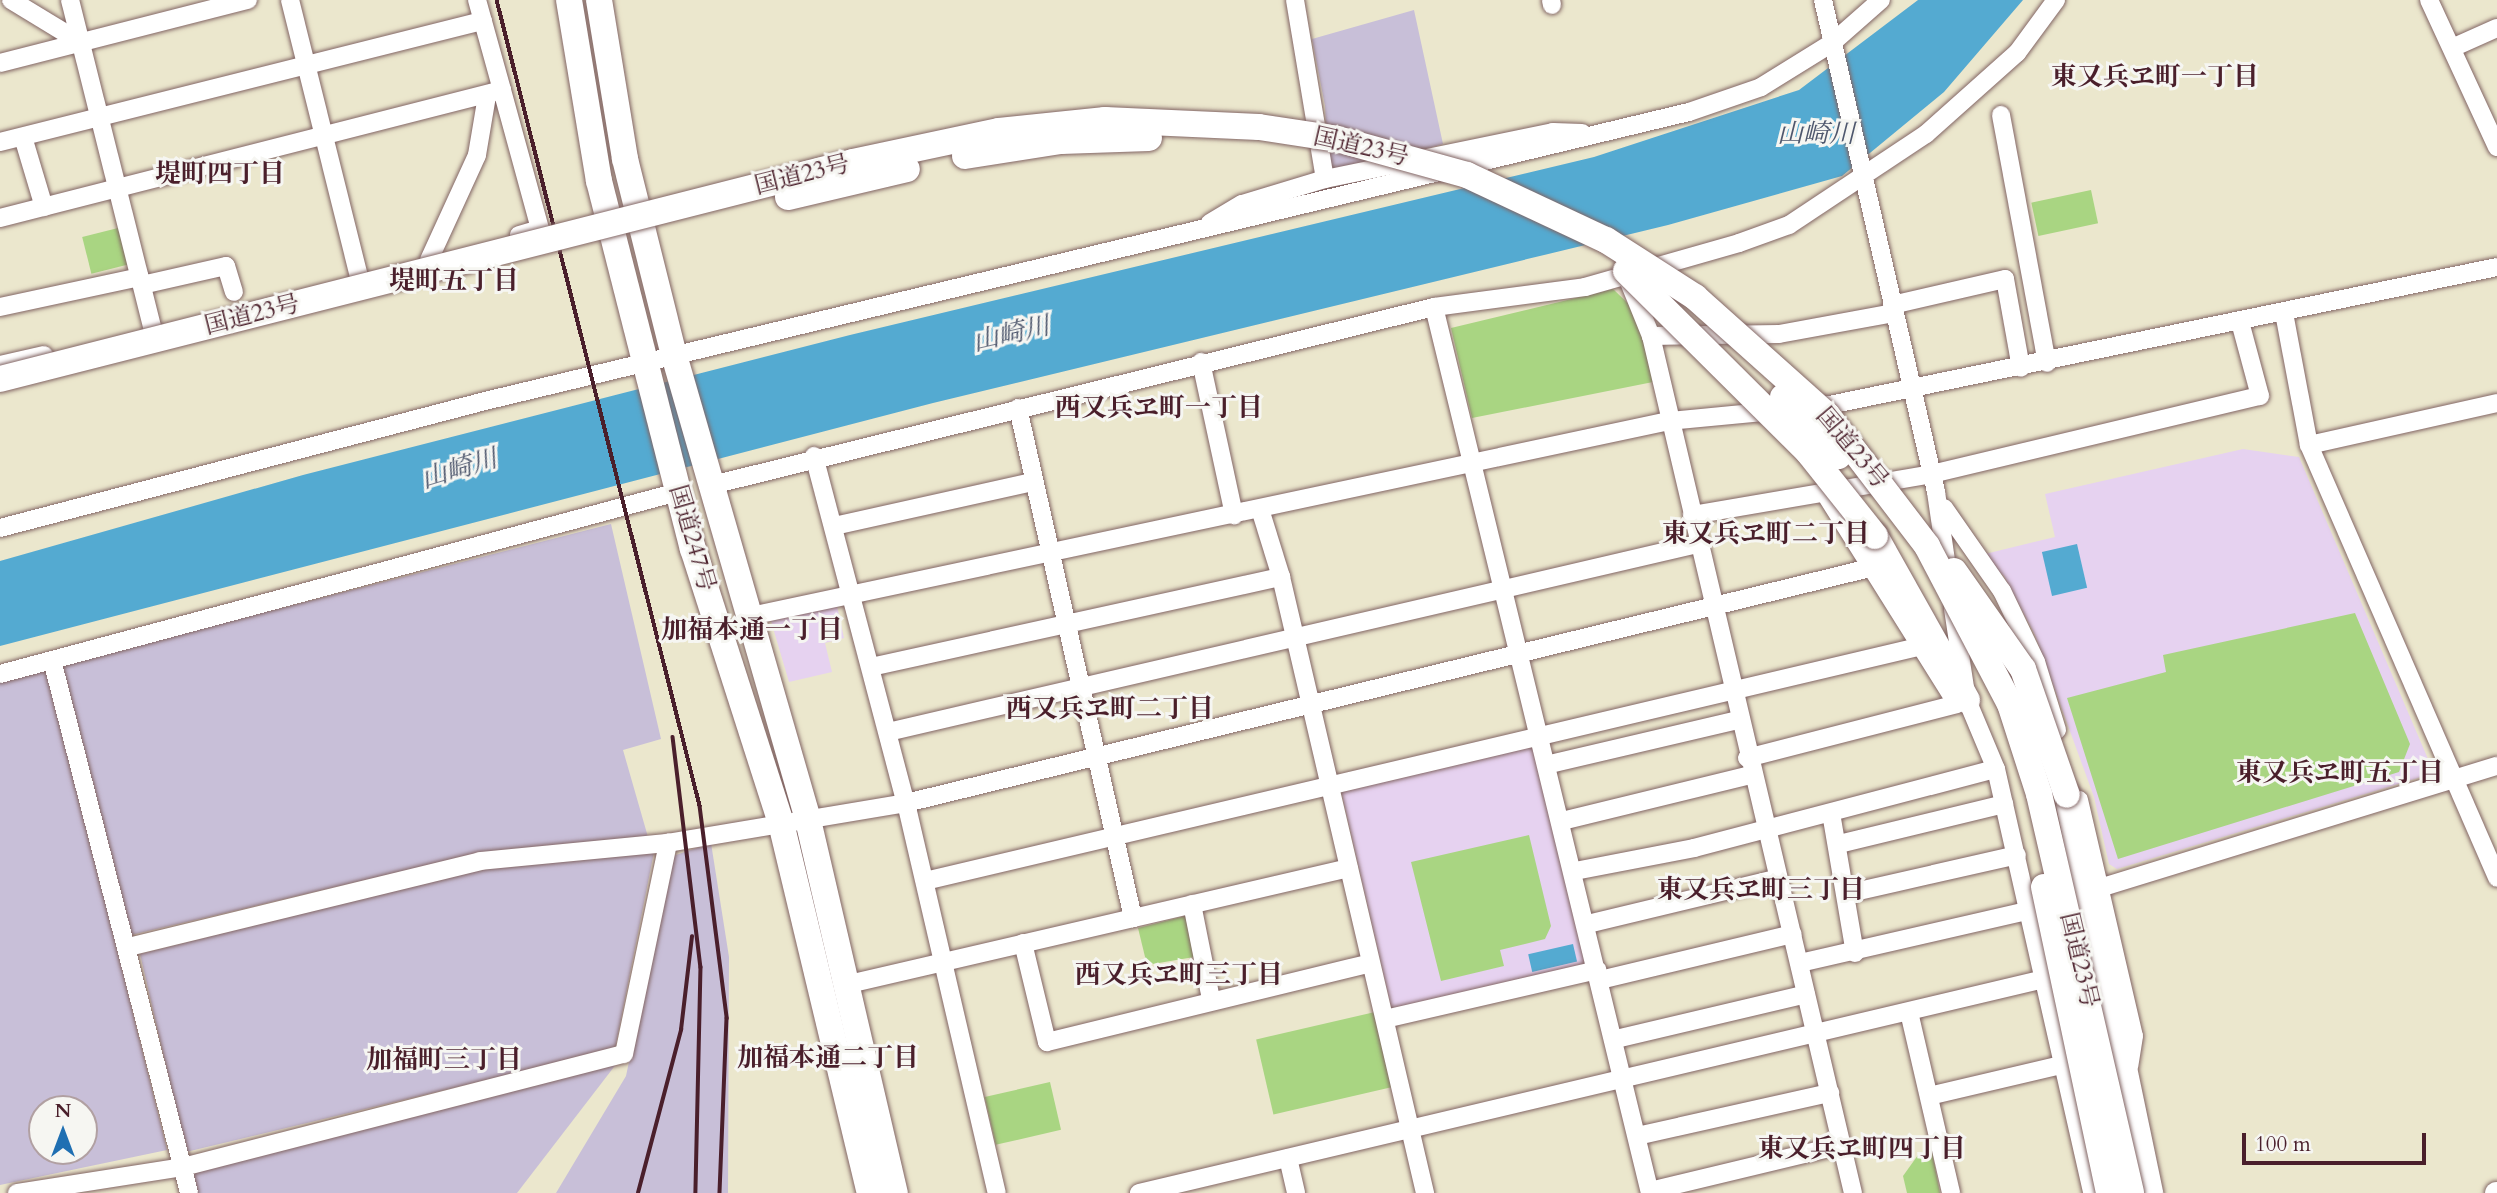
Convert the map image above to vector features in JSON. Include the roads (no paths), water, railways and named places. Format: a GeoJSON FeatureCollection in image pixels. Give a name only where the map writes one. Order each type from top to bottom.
{"type":"FeatureCollection","features":[{"type":"Feature","properties":{"kind":"highway","name":"国道247号"},"geometry":{"type":"LineString","coordinates":[[569,0],[599,181],[677,488],[781,823],[870,1193]]}},
{"type":"Feature","properties":{"kind":"highway","name":"国道247号"},"geometry":{"type":"LineString","coordinates":[[599,0],[625,159],[675,362],[746,617],[808,820],[849,984],[895,1193]]}},
{"type":"Feature","properties":{"kind":"highway","name":"国道23号"},"geometry":{"type":"LineString","coordinates":[[0,379],[853,162],[999,131],[1105,120],[1259,127],[1337,139],[1467,175],[1606,240],[1695,297],[1755,346],[1827,415],[1927,546],[2010,704],[2039,794],[2131,1193]]}},
{"type":"Feature","properties":{"kind":"highway","name":"国道23号"},"geometry":{"type":"LineString","coordinates":[[0,396],[859,179],[1061,141],[1195,139],[1399,171],[1526,217],[1626,274],[1701,323],[1826,440],[1890,519],[1964,645],[1999,727],[2032,832],[2109,1193]]}},
{"type":"Feature","properties":{"kind":"highway"},"geometry":{"type":"LineString","coordinates":[[1626,274],[1809,453],[1875,536],[1964,703]]}},
{"type":"Feature","properties":{"kind":"highway"},"geometry":{"type":"LineString","coordinates":[[1927,546],[1967,583],[2004,635],[2023,669],[2067,795],[2150,1193]]}},
{"type":"Feature","properties":{"kind":"street"},"geometry":{"type":"LineString","coordinates":[[10,0],[80,42]]}},
{"type":"Feature","properties":{"kind":"street"},"geometry":{"type":"LineString","coordinates":[[70,0],[153,330]]}},
{"type":"Feature","properties":{"kind":"street"},"geometry":{"type":"LineString","coordinates":[[0,62],[248,0]]}},
{"type":"Feature","properties":{"kind":"street"},"geometry":{"type":"LineString","coordinates":[[290,0],[359,277]]}},
{"type":"Feature","properties":{"kind":"street"},"geometry":{"type":"LineString","coordinates":[[0,365],[153,330],[540,229],[494,93],[478,0]]}},
{"type":"Feature","properties":{"kind":"street"},"geometry":{"type":"LineString","coordinates":[[1295,0],[1325,179]]}},
{"type":"Feature","properties":{"kind":"street"},"geometry":{"type":"LineString","coordinates":[[1823,0],[1910,392],[1934,483],[1964,703]]}},
{"type":"Feature","properties":{"kind":"street"},"geometry":{"type":"LineString","coordinates":[[0,528],[649,371],[675,362],[1195,232],[1608,134],[1761,87],[1832,47],[1881,0]]}},
{"type":"Feature","properties":{"kind":"street"},"geometry":{"type":"LineString","coordinates":[[707,482],[1434,307],[1585,287],[1789,225],[1926,134],[2017,53],[2056,0]]}},
{"type":"Feature","properties":{"kind":"street"},"geometry":{"type":"LineString","coordinates":[[2429,0],[2497,147]]}},
{"type":"Feature","properties":{"kind":"street"},"geometry":{"type":"LineString","coordinates":[[0,142],[483,20]]}},
{"type":"Feature","properties":{"kind":"street"},"geometry":{"type":"LineString","coordinates":[[2452,48],[2497,28]]}},
{"type":"Feature","properties":{"kind":"street"},"geometry":{"type":"LineString","coordinates":[[0,218],[494,93]]}},
{"type":"Feature","properties":{"kind":"street"},"geometry":{"type":"LineString","coordinates":[[429,260],[477,155],[494,93]]}},
{"type":"Feature","properties":{"kind":"street"},"geometry":{"type":"LineString","coordinates":[[2001,115],[2047,363]]}},
{"type":"Feature","properties":{"kind":"street"},"geometry":{"type":"LineString","coordinates":[[1195,232],[1242,204],[1325,179],[1553,132],[1608,134]]}},
{"type":"Feature","properties":{"kind":"street"},"geometry":{"type":"LineString","coordinates":[[23,136],[44,207]]}},
{"type":"Feature","properties":{"kind":"street"},"geometry":{"type":"LineString","coordinates":[[0,307],[226,266],[234,292]]}},
{"type":"Feature","properties":{"kind":"street"},"geometry":{"type":"LineString","coordinates":[[746,617],[1669,421],[1841,406],[2497,267]]}},
{"type":"Feature","properties":{"kind":"street"},"geometry":{"type":"LineString","coordinates":[[1626,274],[1651,336],[1748,767],[1775,879],[1793,934],[1853,1193]]}},
{"type":"Feature","properties":{"kind":"street"},"geometry":{"type":"LineString","coordinates":[[1651,336],[1779,334],[1892,309],[2005,279],[2021,368]]}},
{"type":"Feature","properties":{"kind":"street"},"geometry":{"type":"LineString","coordinates":[[1434,307],[1520,657],[1543,735],[1650,1192],[1842,1145]]}},
{"type":"Feature","properties":{"kind":"street"},"geometry":{"type":"LineString","coordinates":[[2284,313],[2309,445],[2497,878]]}},
{"type":"Feature","properties":{"kind":"street"},"geometry":{"type":"LineString","coordinates":[[1692,515],[1824,492],[1934,483],[2260,396],[2240,322]]}},
{"type":"Feature","properties":{"kind":"street"},"geometry":{"type":"LineString","coordinates":[[1202,362],[1234,515]]}},
{"type":"Feature","properties":{"kind":"street"},"geometry":{"type":"LineString","coordinates":[[2309,445],[2497,403]]}},
{"type":"Feature","properties":{"kind":"street"},"geometry":{"type":"LineString","coordinates":[[1018,408],[1063,626],[1097,755],[1133,918]]}},
{"type":"Feature","properties":{"kind":"street"},"geometry":{"type":"LineString","coordinates":[[814,456],[906,803],[997,1193]]}},
{"type":"Feature","properties":{"kind":"street"},"geometry":{"type":"LineString","coordinates":[[834,526],[1033,482]]}},
{"type":"Feature","properties":{"kind":"street"},"geometry":{"type":"LineString","coordinates":[[1934,483],[1957,536],[2002,591],[2036,662],[2103,887],[2134,1036],[2127,1081]]}},
{"type":"Feature","properties":{"kind":"street"},"geometry":{"type":"LineString","coordinates":[[0,674],[677,488]]}},
{"type":"Feature","properties":{"kind":"street"},"geometry":{"type":"LineString","coordinates":[[1824,492],[1874,566],[1918,647],[1964,703],[1996,769],[2031,910],[2092,1193]]}},
{"type":"Feature","properties":{"kind":"street"},"geometry":{"type":"LineString","coordinates":[[1260,509],[1296,638],[1425,1193]]}},
{"type":"Feature","properties":{"kind":"street"},"geometry":{"type":"LineString","coordinates":[[888,732],[1077,684],[1296,638],[1698,544]]}},
{"type":"Feature","properties":{"kind":"street"},"geometry":{"type":"LineString","coordinates":[[128,947],[480,861],[668,843],[906,803],[1097,755],[1520,657],[1874,566]]}},
{"type":"Feature","properties":{"kind":"street"},"geometry":{"type":"LineString","coordinates":[[871,667],[1281,577]]}},
{"type":"Feature","properties":{"kind":"street"},"geometry":{"type":"LineString","coordinates":[[925,881],[1918,647]]}},
{"type":"Feature","properties":{"kind":"street"},"geometry":{"type":"LineString","coordinates":[[52,660],[128,947],[189,1193]]}},
{"type":"Feature","properties":{"kind":"street"},"geometry":{"type":"LineString","coordinates":[[1562,821],[1964,703]]}},
{"type":"Feature","properties":{"kind":"street"},"geometry":{"type":"LineString","coordinates":[[1550,764],[1738,720]]}},
{"type":"Feature","properties":{"kind":"street"},"geometry":{"type":"LineString","coordinates":[[2103,887],[2497,766]]}},
{"type":"Feature","properties":{"kind":"street"},"geometry":{"type":"LineString","coordinates":[[1575,871],[1765,830],[1996,769]]}},
{"type":"Feature","properties":{"kind":"street"},"geometry":{"type":"LineString","coordinates":[[1839,844],[2004,804]]}},
{"type":"Feature","properties":{"kind":"street"},"geometry":{"type":"LineString","coordinates":[[1831,813],[1850,893]]}},
{"type":"Feature","properties":{"kind":"street"},"geometry":{"type":"LineString","coordinates":[[17,1193],[183,1167],[624,1054],[668,843]]}},
{"type":"Feature","properties":{"kind":"street"},"geometry":{"type":"LineString","coordinates":[[1855,953],[1842,903],[1850,893],[2017,855]]}},
{"type":"Feature","properties":{"kind":"street"},"geometry":{"type":"LineString","coordinates":[[849,984],[1349,868]]}},
{"type":"Feature","properties":{"kind":"street"},"geometry":{"type":"LineString","coordinates":[[1588,923],[1775,879]]}},
{"type":"Feature","properties":{"kind":"street"},"geometry":{"type":"LineString","coordinates":[[1192,904],[1211,999]]}},
{"type":"Feature","properties":{"kind":"street"},"geometry":{"type":"LineString","coordinates":[[1800,963],[1855,953],[2031,910]]}},
{"type":"Feature","properties":{"kind":"street"},"geometry":{"type":"LineString","coordinates":[[1385,1019],[1793,934]]}},
{"type":"Feature","properties":{"kind":"street"},"geometry":{"type":"LineString","coordinates":[[1023,943],[1048,1042],[1211,999],[1370,963]]}},
{"type":"Feature","properties":{"kind":"street"},"geometry":{"type":"LineString","coordinates":[[1139,1193],[2044,979]]}},
{"type":"Feature","properties":{"kind":"street"},"geometry":{"type":"LineString","coordinates":[[1616,1039],[1806,994]]}},
{"type":"Feature","properties":{"kind":"street"},"geometry":{"type":"LineString","coordinates":[[1909,1012],[1951,1193]]}},
{"type":"Feature","properties":{"kind":"street"},"geometry":{"type":"LineString","coordinates":[[1929,1096],[2065,1063]]}},
{"type":"Feature","properties":{"kind":"street"},"geometry":{"type":"LineString","coordinates":[[1637,1136],[1830,1093]]}},
{"type":"Feature","properties":{"kind":"street"},"geometry":{"type":"LineString","coordinates":[[1288,1158],[1296,1193]]}},
{"type":"Feature","properties":{"kind":"water","name":"山崎川"},"geometry":{"type":"Polygon","coordinates":[[[1918,0],[2023,0],[1944,92],[1842,176],[1668,225],[933,403],[0,646],[0,561],[303,475],[850,335],[1594,157],[1799,90],[1918,0]]]}},
{"type":"Feature","properties":{"kind":"water"},"geometry":{"type":"Polygon","coordinates":[[[2077,544],[2087,588],[2052,596],[2042,552],[2077,544]]]}},
{"type":"Feature","properties":{"kind":"water"},"geometry":{"type":"Polygon","coordinates":[[[1573,944],[1577,962],[1532,972],[1528,954],[1573,944]]]}},
{"type":"Feature","properties":{"kind":"railway"},"geometry":{"type":"LineString","coordinates":[[497,0],[700,806],[727,1018],[720,1193]]}},
{"type":"Feature","properties":{"kind":"railway"},"geometry":{"type":"LineString","coordinates":[[673,737],[701,967],[696,1193]]}},
{"type":"Feature","properties":{"kind":"railway"},"geometry":{"type":"LineString","coordinates":[[638,1193],[681,1030],[692,937]]}},
{"type":"Feature","properties":{"kind":"district","name":"東又兵ヱ町一丁目"},"geometry":{"type":"Point","coordinates":[2155,77]}},
{"type":"Feature","properties":{"kind":"district","name":"堤町四丁目"},"geometry":{"type":"Point","coordinates":[220,174]}},
{"type":"Feature","properties":{"kind":"district","name":"堤町五丁目"},"geometry":{"type":"Point","coordinates":[454,281]}},
{"type":"Feature","properties":{"kind":"district","name":"西又兵ヱ町一丁目"},"geometry":{"type":"Point","coordinates":[1159,408]}},
{"type":"Feature","properties":{"kind":"district","name":"東又兵ヱ町二丁目"},"geometry":{"type":"Point","coordinates":[1766,534]}},
{"type":"Feature","properties":{"kind":"district","name":"加福本通一丁目"},"geometry":{"type":"Point","coordinates":[752,630]}},
{"type":"Feature","properties":{"kind":"district","name":"西又兵ヱ町二丁目"},"geometry":{"type":"Point","coordinates":[1110,709]}},
{"type":"Feature","properties":{"kind":"district","name":"東又兵ヱ町五丁目"},"geometry":{"type":"Point","coordinates":[2340,773]}},
{"type":"Feature","properties":{"kind":"district","name":"東又兵ヱ町三丁目"},"geometry":{"type":"Point","coordinates":[1761,890]}},
{"type":"Feature","properties":{"kind":"district","name":"西又兵ヱ町三丁目"},"geometry":{"type":"Point","coordinates":[1179,975]}},
{"type":"Feature","properties":{"kind":"district","name":"加福本通二丁目"},"geometry":{"type":"Point","coordinates":[828,1058]}},
{"type":"Feature","properties":{"kind":"district","name":"加福町三丁目"},"geometry":{"type":"Point","coordinates":[444,1060]}},
{"type":"Feature","properties":{"kind":"district","name":"東又兵ヱ町四丁目"},"geometry":{"type":"Point","coordinates":[1862,1149]}}]}
